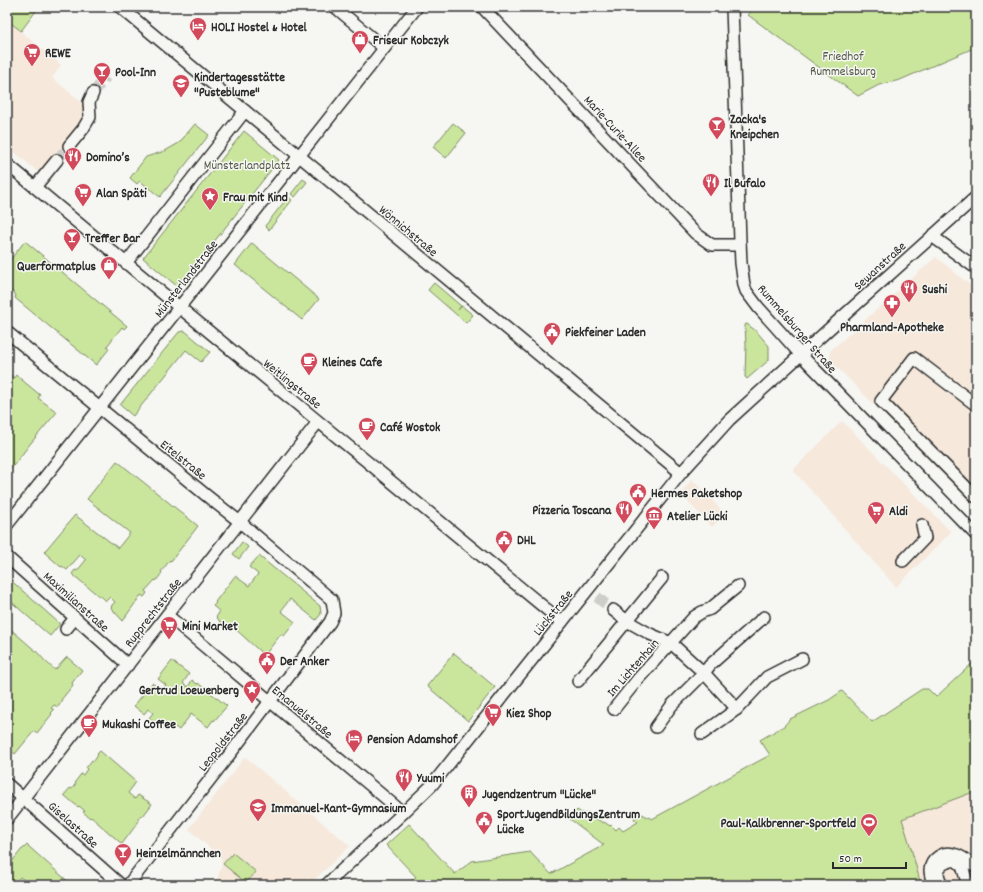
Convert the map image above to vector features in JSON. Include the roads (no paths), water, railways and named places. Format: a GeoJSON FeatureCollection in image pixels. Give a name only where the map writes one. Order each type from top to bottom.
{"type":"FeatureCollection","features":[{"type":"Feature","properties":{"kind":"street","name":"Wönnichstraße"},"geometry":{"type":"LineString","coordinates":[[120,7],[681,473]]}},
{"type":"Feature","properties":{"kind":"street"},"geometry":{"type":"LineString","coordinates":[[335,7],[384,48]]}},
{"type":"Feature","properties":{"kind":"street","name":"Münsterlandstraße"},"geometry":{"type":"LineString","coordinates":[[7,525],[417,7]]}},
{"type":"Feature","properties":{"kind":"street","name":"Marie-Curie-Allee"},"geometry":{"type":"LineString","coordinates":[[482,7],[695,233],[712,245],[740,245]]}},
{"type":"Feature","properties":{"kind":"street","name":"Rummelsburger Straße"},"geometry":{"type":"LineString","coordinates":[[732,7],[740,245],[743,279],[746,290],[758,307],[800,355],[976,535]]}},
{"type":"Feature","properties":{"kind":"street"},"geometry":{"type":"LineString","coordinates":[[69,146],[90,117],[89,102],[93,93]]}},
{"type":"Feature","properties":{"kind":"street"},"geometry":{"type":"LineString","coordinates":[[126,263],[245,110]]}},
{"type":"Feature","properties":{"kind":"street"},"geometry":{"type":"LineString","coordinates":[[35,188],[57,160]]}},
{"type":"Feature","properties":{"kind":"street","name":"Weitlingstraße"},"geometry":{"type":"LineString","coordinates":[[7,164],[562,622]]}},
{"type":"Feature","properties":{"kind":"street","name":"Sewanstraße"},"geometry":{"type":"LineString","coordinates":[[800,355],[976,197]]}},
{"type":"Feature","properties":{"kind":"street"},"geometry":{"type":"LineString","coordinates":[[932,236],[976,268]]}},
{"type":"Feature","properties":{"kind":"street","name":"Eitelstraße"},"geometry":{"type":"LineString","coordinates":[[7,332],[240,522],[332,600],[334,613]]}},
{"type":"Feature","properties":{"kind":"street","name":"Lückstraße"},"geometry":{"type":"LineString","coordinates":[[326,885],[432,785],[681,473],[729,420],[800,355]]}},
{"type":"Feature","properties":{"kind":"street"},"geometry":{"type":"LineString","coordinates":[[976,405],[914,358],[881,401],[976,497]]}},
{"type":"Feature","properties":{"kind":"street","name":"Rupprechtstraße"},"geometry":{"type":"LineString","coordinates":[[7,819],[318,422]]}},
{"type":"Feature","properties":{"kind":"street"},"geometry":{"type":"LineString","coordinates":[[903,560],[925,538],[922,525]]}},
{"type":"Feature","properties":{"kind":"street","name":"Maximilianstraße"},"geometry":{"type":"LineString","coordinates":[[7,557],[128,665]]}},
{"type":"Feature","properties":{"kind":"street"},"geometry":{"type":"LineString","coordinates":[[578,681],[662,578]]}},
{"type":"Feature","properties":{"kind":"street","name":"Im Lichtenhain"},"geometry":{"type":"LineString","coordinates":[[614,709],[638,679],[694,617],[710,609],[738,586]]}},
{"type":"Feature","properties":{"kind":"street","name":"Im Lichtenhain"},"geometry":{"type":"LineString","coordinates":[[612,610],[627,621],[650,634],[671,643],[704,673],[737,709]]}},
{"type":"Feature","properties":{"kind":"street","name":"Leopoldstraße"},"geometry":{"type":"LineString","coordinates":[[128,885],[270,702],[330,622],[334,613]]}},
{"type":"Feature","properties":{"kind":"street","name":"Emanuelstraße"},"geometry":{"type":"LineString","coordinates":[[167,615],[403,814]]}},
{"type":"Feature","properties":{"kind":"street"},"geometry":{"type":"LineString","coordinates":[[656,726],[672,705],[710,665],[764,617]]}},
{"type":"Feature","properties":{"kind":"street"},"geometry":{"type":"LineString","coordinates":[[66,629],[75,618]]}},
{"type":"Feature","properties":{"kind":"street"},"geometry":{"type":"LineString","coordinates":[[702,734],[737,709],[767,677],[802,659]]}},
{"type":"Feature","properties":{"kind":"street","name":"Giselastraße"},"geometry":{"type":"LineString","coordinates":[[7,784],[121,885]]}},
{"type":"Feature","properties":{"kind":"street"},"geometry":{"type":"LineString","coordinates":[[933,885],[930,870],[934,859],[944,854],[952,853],[964,858],[972,865],[976,864]]}},
{"type":"Feature","properties":{"kind":"street"},"geometry":{"type":"LineString","coordinates":[[941,885],[938,872],[941,865],[952,860],[956,860],[962,866],[968,885]]}},
{"type":"Feature","properties":{"kind":"tunnel"},"geometry":{"type":"LineString","coordinates":[[93,93],[106,77]]}},
{"type":"Feature","properties":{"kind":"tunnel"},"geometry":{"type":"LineString","coordinates":[[57,160],[69,146]]}},
{"type":"Feature","properties":{"kind":"tunnel"},"geometry":{"type":"LineString","coordinates":[[597,597],[613,610]]}},
{"type":"Feature","properties":{"kind":"place","name":"HOLI Hostel & Hotel"},"geometry":{"type":"Point","coordinates":[198,41]}},
{"type":"Feature","properties":{"kind":"place","name":"Friseur Kobczyk"},"geometry":{"type":"Point","coordinates":[360,54]}},
{"type":"Feature","properties":{"kind":"place","name":"REWE"},"geometry":{"type":"Point","coordinates":[32,67]}},
{"type":"Feature","properties":{"kind":"place","name":"Pool-Inn"},"geometry":{"type":"Point","coordinates":[102,86]}},
{"type":"Feature","properties":{"kind":"place","name":"Kindertagesstätte \"Pusteblume\""},"geometry":{"type":"Point","coordinates":[181,98]}},
{"type":"Feature","properties":{"kind":"place","name":"Zacka's Kneipchen"},"geometry":{"type":"Point","coordinates":[717,140]}},
{"type":"Feature","properties":{"kind":"place","name":"Domino’s"},"geometry":{"type":"Point","coordinates":[73,171]}},
{"type":"Feature","properties":{"kind":"place","name":"Il Bufalo"},"geometry":{"type":"Point","coordinates":[711,197]}},
{"type":"Feature","properties":{"kind":"place","name":"Alan Späti"},"geometry":{"type":"Point","coordinates":[83,207]}},
{"type":"Feature","properties":{"kind":"place","name":"Frau mit Kind"},"geometry":{"type":"Point","coordinates":[210,211]}},
{"type":"Feature","properties":{"kind":"place","name":"Treffer Bar"},"geometry":{"type":"Point","coordinates":[72,252]}},
{"type":"Feature","properties":{"kind":"place","name":"Querformatplus"},"geometry":{"type":"Point","coordinates":[109,280]}},
{"type":"Feature","properties":{"kind":"place","name":"Sushi"},"geometry":{"type":"Point","coordinates":[909,303]}},
{"type":"Feature","properties":{"kind":"place","name":"Pharmland-Apotheke"},"geometry":{"type":"Point","coordinates":[892,318]}},
{"type":"Feature","properties":{"kind":"place","name":"Piekfeiner Laden"},"geometry":{"type":"Point","coordinates":[552,346]}},
{"type":"Feature","properties":{"kind":"place","name":"Kleines Cafe"},"geometry":{"type":"Point","coordinates":[309,376]}},
{"type":"Feature","properties":{"kind":"place","name":"Café Wostok"},"geometry":{"type":"Point","coordinates":[367,441]}},
{"type":"Feature","properties":{"kind":"place","name":"Hermes Paketshop"},"geometry":{"type":"Point","coordinates":[638,507]}},
{"type":"Feature","properties":{"kind":"place","name":"Pizzeria Toscana"},"geometry":{"type":"Point","coordinates":[624,524]}},
{"type":"Feature","properties":{"kind":"place","name":"Aldi"},"geometry":{"type":"Point","coordinates":[876,525]}},
{"type":"Feature","properties":{"kind":"place","name":"Atelier Lücki"},"geometry":{"type":"Point","coordinates":[654,530]}},
{"type":"Feature","properties":{"kind":"place","name":"DHL"},"geometry":{"type":"Point","coordinates":[504,554]}},
{"type":"Feature","properties":{"kind":"place","name":"Mini Market"},"geometry":{"type":"Point","coordinates":[169,640]}},
{"type":"Feature","properties":{"kind":"place","name":"Der Anker"},"geometry":{"type":"Point","coordinates":[267,675]}},
{"type":"Feature","properties":{"kind":"place","name":"Gertrud Loewenberg"},"geometry":{"type":"Point","coordinates":[252,704]}},
{"type":"Feature","properties":{"kind":"place","name":"Kiez Shop"},"geometry":{"type":"Point","coordinates":[493,727]}},
{"type":"Feature","properties":{"kind":"place","name":"Mukashi Coffee"},"geometry":{"type":"Point","coordinates":[89,738]}},
{"type":"Feature","properties":{"kind":"place","name":"Pension Adamshof"},"geometry":{"type":"Point","coordinates":[354,753]}},
{"type":"Feature","properties":{"kind":"place","name":"Yuumi"},"geometry":{"type":"Point","coordinates":[404,792]}},
{"type":"Feature","properties":{"kind":"place","name":"Jugendzentrum \"Lücke\""},"geometry":{"type":"Point","coordinates":[469,808]}},
{"type":"Feature","properties":{"kind":"place","name":"Immanuel-Kant-Gymnasium"},"geometry":{"type":"Point","coordinates":[258,822]}},
{"type":"Feature","properties":{"kind":"place","name":"SportJugendBildungsZentrum Lücke"},"geometry":{"type":"Point","coordinates":[484,835]}},
{"type":"Feature","properties":{"kind":"place","name":"Paul-Kalkbrenner-Sportfeld"},"geometry":{"type":"Point","coordinates":[869,837]}},
{"type":"Feature","properties":{"kind":"place","name":"Heinzelmännchen"},"geometry":{"type":"Point","coordinates":[123,867]}},
{"type":"Feature","properties":{"kind":"park label","name":"Friedhof Rummelsburg"},"geometry":{"type":"Point","coordinates":[843,62]}},
{"type":"Feature","properties":{"kind":"park label","name":"Münsterlandplatz"},"geometry":{"type":"Point","coordinates":[247,164]}}]}
